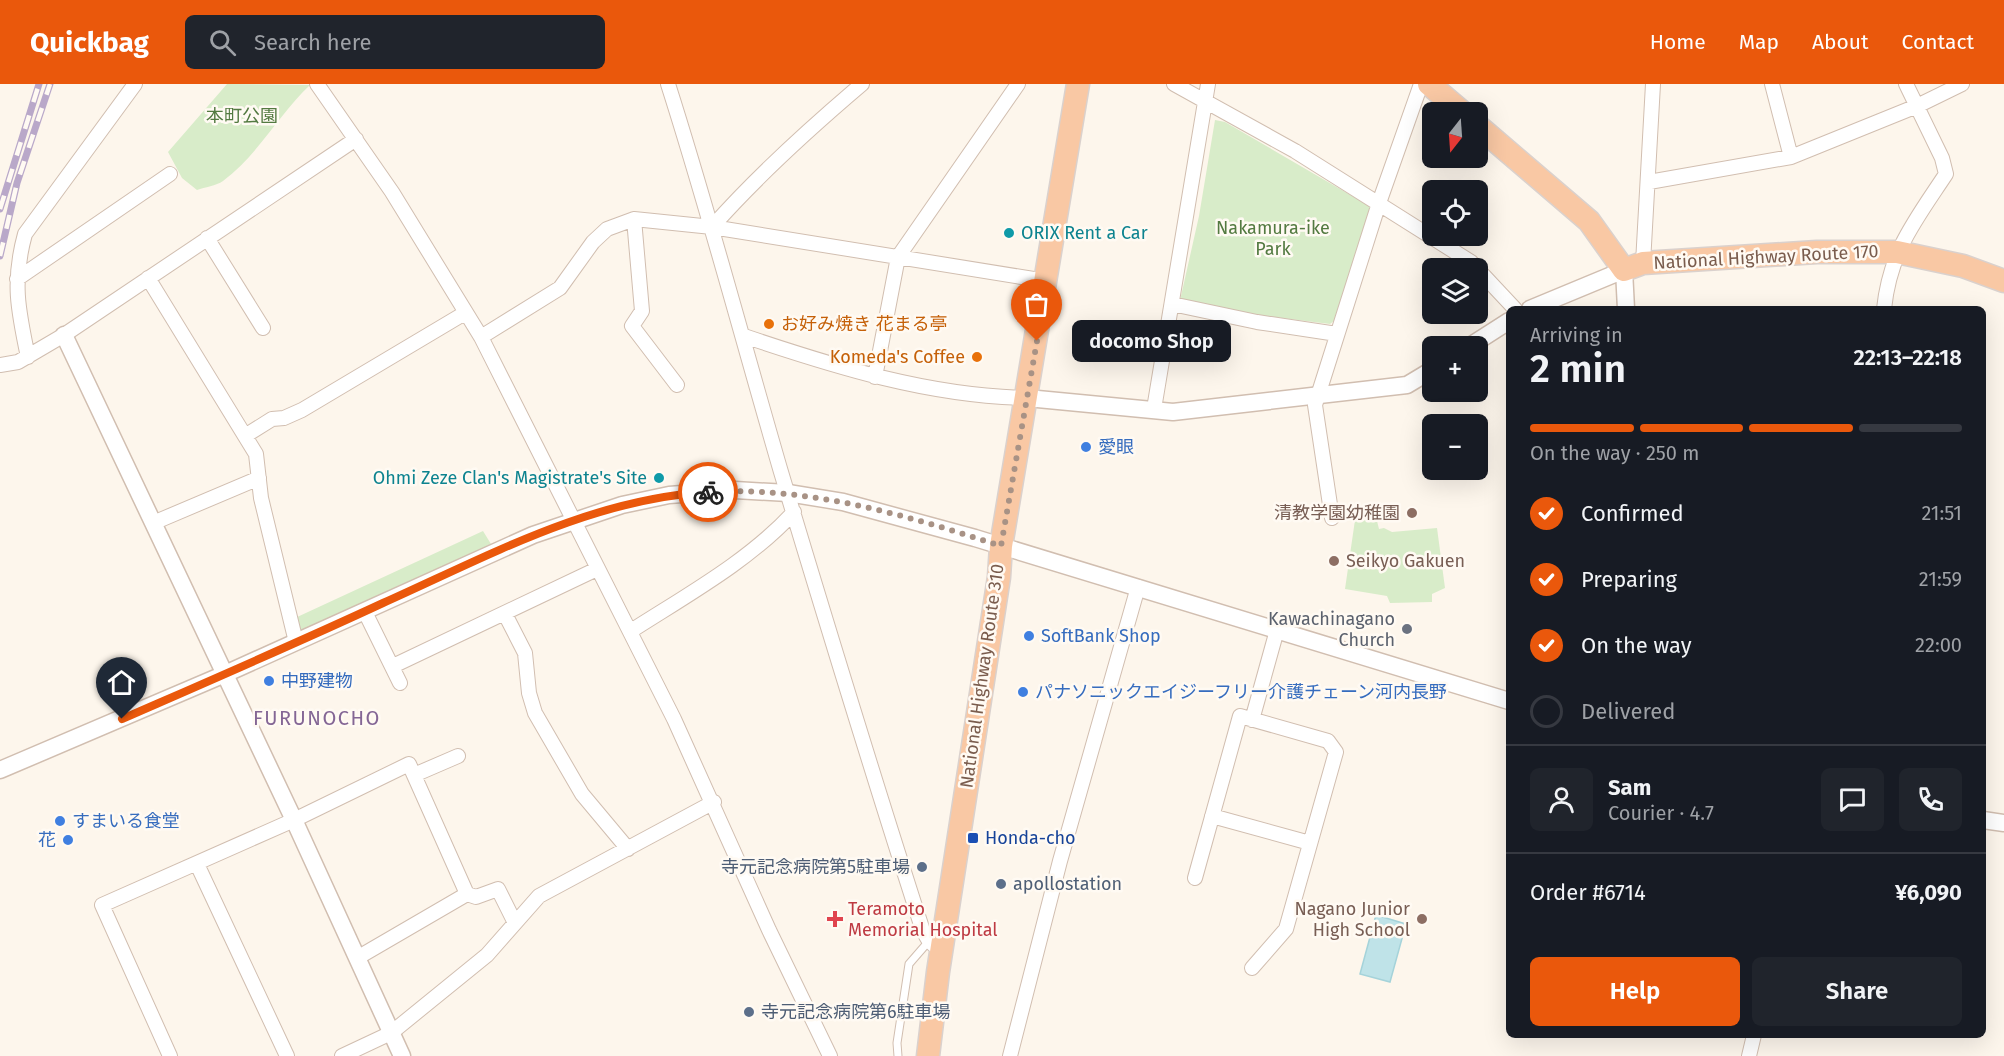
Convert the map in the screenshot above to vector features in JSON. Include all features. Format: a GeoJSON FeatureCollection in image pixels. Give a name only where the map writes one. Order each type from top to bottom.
{"type":"FeatureCollection","features":[{"type":"Feature","properties":{"kind":"highway","name":"National Highway Route 310"},"geometry":{"type":"LineString","coordinates":[[928,1056],[935,946],[999,577],[1001,546],[1078,84]]}},
{"type":"Feature","properties":{"kind":"highway"},"geometry":{"type":"LineString","coordinates":[[1429,84],[1450,102]]}},
{"type":"Feature","properties":{"kind":"highway"},"geometry":{"type":"LineString","coordinates":[[1488,135],[1589,221],[1633,267]]}},
{"type":"Feature","properties":{"kind":"highway","name":"National Highway Route 170"},"geometry":{"type":"LineString","coordinates":[[1633,267],[1817,252],[1896,252],[1963,266],[2004,281]]}},
{"type":"Feature","properties":{"kind":"street"},"geometry":{"type":"LineString","coordinates":[[23,359],[17,309],[17,263],[25,234],[135,84]]}},
{"type":"Feature","properties":{"kind":"street"},"geometry":{"type":"LineString","coordinates":[[317,84],[419,235],[481,337],[631,632],[714,802],[769,930],[830,1056]]}},
{"type":"Feature","properties":{"kind":"street"},"geometry":{"type":"LineString","coordinates":[[712,227],[744,191],[783,153],[862,84]]}},
{"type":"Feature","properties":{"kind":"street"},"geometry":{"type":"LineString","coordinates":[[875,377],[898,257],[1018,84]]}},
{"type":"Feature","properties":{"kind":"street"},"geometry":{"type":"LineString","coordinates":[[1174,84],[1295,151],[1471,262],[1512,306]]}},
{"type":"Feature","properties":{"kind":"street"},"geometry":{"type":"LineString","coordinates":[[1154,409],[1208,84]]}},
{"type":"Feature","properties":{"kind":"street"},"geometry":{"type":"LineString","coordinates":[[1332,518],[1316,405],[1318,393],[1379,203],[1421,84]]}},
{"type":"Feature","properties":{"kind":"street"},"geometry":{"type":"LineString","coordinates":[[1626,306],[1649,182],[1653,84]]}},
{"type":"Feature","properties":{"kind":"street"},"geometry":{"type":"LineString","coordinates":[[1772,84],[1791,158]]}},
{"type":"Feature","properties":{"kind":"street"},"geometry":{"type":"LineString","coordinates":[[1885,306],[1896,252],[1903,237],[1946,174],[1942,158],[1906,84]]}},
{"type":"Feature","properties":{"kind":"street"},"geometry":{"type":"LineString","coordinates":[[1649,182],[1791,158],[1917,106],[1962,84]]}},
{"type":"Feature","properties":{"kind":"street"},"geometry":{"type":"LineString","coordinates":[[672,86],[788,493],[894,841],[935,946]]}},
{"type":"Feature","properties":{"kind":"street"},"geometry":{"type":"LineString","coordinates":[[0,365],[23,359],[64,334],[356,140]]}},
{"type":"Feature","properties":{"kind":"street"},"geometry":{"type":"LineString","coordinates":[[17,279],[171,174]]}},
{"type":"Feature","properties":{"kind":"street"},"geometry":{"type":"LineString","coordinates":[[634,219],[642,311],[632,326],[677,385]]}},
{"type":"Feature","properties":{"kind":"street"},"geometry":{"type":"LineString","coordinates":[[481,337],[560,288],[586,251],[607,229],[634,219],[712,227],[1046,281]]}},
{"type":"Feature","properties":{"kind":"street"},"geometry":{"type":"LineString","coordinates":[[207,238],[264,328]]}},
{"type":"Feature","properties":{"kind":"street"},"geometry":{"type":"LineString","coordinates":[[1537,306],[1633,267]]}},
{"type":"Feature","properties":{"kind":"street"},"geometry":{"type":"LineString","coordinates":[[148,278],[256,454],[261,498],[280,566],[289,618],[296,642]]}},
{"type":"Feature","properties":{"kind":"street"},"geometry":{"type":"LineString","coordinates":[[1172,304],[1257,322],[1337,334]]}},
{"type":"Feature","properties":{"kind":"street"},"geometry":{"type":"LineString","coordinates":[[245,436],[272,419],[284,418],[302,410],[465,313]]}},
{"type":"Feature","properties":{"kind":"street"},"geometry":{"type":"LineString","coordinates":[[1486,336],[1506,323]]}},
{"type":"Feature","properties":{"kind":"street"},"geometry":{"type":"LineString","coordinates":[[64,334],[294,820],[402,1056]]}},
{"type":"Feature","properties":{"kind":"street"},"geometry":{"type":"LineString","coordinates":[[744,336],[828,365],[917,385],[1173,412],[1318,393],[1407,385],[1422,376]]}},
{"type":"Feature","properties":{"kind":"street"},"geometry":{"type":"LineString","coordinates":[[153,523],[259,478]]}},
{"type":"Feature","properties":{"kind":"street"},"geometry":{"type":"LineString","coordinates":[[0,770],[19,764],[225,674],[533,535],[622,505],[669,495],[735,490],[788,493],[843,502],[1001,546],[1506,699]]}},
{"type":"Feature","properties":{"kind":"street"},"geometry":{"type":"LineString","coordinates":[[631,632],[729,568],[777,530],[794,512]]}},
{"type":"Feature","properties":{"kind":"street"},"geometry":{"type":"LineString","coordinates":[[393,666],[597,569]]}},
{"type":"Feature","properties":{"kind":"street"},"geometry":{"type":"LineString","coordinates":[[1010,1056],[1057,872],[1138,587]]}},
{"type":"Feature","properties":{"kind":"street"},"geometry":{"type":"LineString","coordinates":[[365,612],[400,684]]}},
{"type":"Feature","properties":{"kind":"street"},"geometry":{"type":"LineString","coordinates":[[505,614],[525,653],[529,693],[535,713],[582,794],[627,849]]}},
{"type":"Feature","properties":{"kind":"street"},"geometry":{"type":"LineString","coordinates":[[1252,720],[1276,630]]}},
{"type":"Feature","properties":{"kind":"street"},"geometry":{"type":"LineString","coordinates":[[1194,878],[1240,716],[1328,741],[1336,752],[1286,929],[1252,968]]}},
{"type":"Feature","properties":{"kind":"street"},"geometry":{"type":"LineString","coordinates":[[414,775],[458,756]]}},
{"type":"Feature","properties":{"kind":"street"},"geometry":{"type":"LineString","coordinates":[[170,1056],[102,905],[294,820],[409,764],[466,894]]}},
{"type":"Feature","properties":{"kind":"street"},"geometry":{"type":"LineString","coordinates":[[342,1056],[391,1033],[487,955],[539,896],[714,802]]}},
{"type":"Feature","properties":{"kind":"street"},"geometry":{"type":"LineString","coordinates":[[1212,816],[1310,843]]}},
{"type":"Feature","properties":{"kind":"street"},"geometry":{"type":"LineString","coordinates":[[1986,820],[2004,823]]}},
{"type":"Feature","properties":{"kind":"street"},"geometry":{"type":"LineString","coordinates":[[197,864],[287,1056]]}},
{"type":"Feature","properties":{"kind":"street"},"geometry":{"type":"LineString","coordinates":[[357,958],[466,894],[476,897],[498,889],[515,923]]}},
{"type":"Feature","properties":{"kind":"street"},"geometry":{"type":"LineString","coordinates":[[1749,1056],[1753,1038]]}},
{"type":"Feature","properties":{"kind":"lane"},"geometry":{"type":"LineString","coordinates":[[898,1056],[897,1043],[909,964],[935,946]]}},
{"type":"Feature","properties":{"kind":"green space","name":"本町公園"},"geometry":{"type":"Polygon","coordinates":[[[227,84],[310,85],[236,171],[220,183],[197,190],[182,178],[168,152],[227,84]]]}},
{"type":"Feature","properties":{"kind":"green space","name":"Nakamura-ike Park"},"geometry":{"type":"Polygon","coordinates":[[[1215,120],[1225,122],[1371,207],[1335,320],[1330,324],[1179,305],[1199,216],[1215,120]]]}},
{"type":"Feature","properties":{"kind":"green space"},"geometry":{"type":"Polygon","coordinates":[[[1355,520],[1377,521],[1379,529],[1384,528],[1392,532],[1437,528],[1445,588],[1432,594],[1432,602],[1390,603],[1387,596],[1345,589],[1355,520]]]}},
{"type":"Feature","properties":{"kind":"green space"},"geometry":{"type":"Polygon","coordinates":[[[483,531],[491,544],[302,639],[295,618],[483,531]]]}},
{"type":"Feature","properties":{"kind":"water"},"geometry":{"type":"Polygon","coordinates":[[[1376,915],[1406,924],[1390,982],[1360,974],[1376,915]]]}},
{"type":"Feature","properties":{"kind":"railway"},"geometry":{"type":"LineString","coordinates":[[0,209],[39,84]]}},
{"type":"Feature","properties":{"kind":"railway"},"geometry":{"type":"LineString","coordinates":[[0,256],[17,183],[50,84]]}},
{"type":"Feature","properties":{"kind":"way so far"},"geometry":{"type":"LineString","coordinates":[[708,492],[735,490],[788,493],[843,502],[1001,546],[1037,341]]}},
{"type":"Feature","properties":{"kind":"place","name":"ORIX Rent a Car"},"geometry":{"type":"Point","coordinates":[1009,233]}},
{"type":"Feature","properties":{"kind":"place","name":"お好み焼き 花まる亭"},"geometry":{"type":"Point","coordinates":[769,324]}},
{"type":"Feature","properties":{"kind":"place","name":"docomo Shop"},"geometry":{"type":"Point","coordinates":[1037,341]}},
{"type":"Feature","properties":{"kind":"place","name":"Komeda's Coffee"},"geometry":{"type":"Point","coordinates":[977,357]}},
{"type":"Feature","properties":{"kind":"place","name":"愛眼"},"geometry":{"type":"Point","coordinates":[1086,447]}},
{"type":"Feature","properties":{"kind":"place","name":"Ohmi Zeze Clan's Magistrate's Site"},"geometry":{"type":"Point","coordinates":[659,478]}},
{"type":"Feature","properties":{"kind":"place","name":"清教学園幼稚園"},"geometry":{"type":"Point","coordinates":[1412,513]}},
{"type":"Feature","properties":{"kind":"place","name":"Seikyo Gakuen"},"geometry":{"type":"Point","coordinates":[1334,561]}},
{"type":"Feature","properties":{"kind":"place","name":"Kawachinagano Church"},"geometry":{"type":"Point","coordinates":[1407,629]}},
{"type":"Feature","properties":{"kind":"place","name":"SoftBank Shop"},"geometry":{"type":"Point","coordinates":[1029,636]}},
{"type":"Feature","properties":{"kind":"place","name":"中野建物"},"geometry":{"type":"Point","coordinates":[269,681]}},
{"type":"Feature","properties":{"kind":"place","name":"パナソニックエイジーフリー介護チェーン河内長野"},"geometry":{"type":"Point","coordinates":[1023,692]}},
{"type":"Feature","properties":{"kind":"place","name":"すまいる食堂"},"geometry":{"type":"Point","coordinates":[60,821]}},
{"type":"Feature","properties":{"kind":"place","name":"Honda-cho"},"geometry":{"type":"Point","coordinates":[973,838]}},
{"type":"Feature","properties":{"kind":"place","name":"花"},"geometry":{"type":"Point","coordinates":[68,840]}},
{"type":"Feature","properties":{"kind":"place","name":"寺元記念病院第5駐車場"},"geometry":{"type":"Point","coordinates":[922,867]}},
{"type":"Feature","properties":{"kind":"place","name":"apollostation"},"geometry":{"type":"Point","coordinates":[1001,884]}},
{"type":"Feature","properties":{"kind":"place","name":"Teramoto Memorial Hospital"},"geometry":{"type":"Point","coordinates":[835,919]}},
{"type":"Feature","properties":{"kind":"place","name":"Nagano Junior High School"},"geometry":{"type":"Point","coordinates":[1422,919]}},
{"type":"Feature","properties":{"kind":"place","name":"寺元記念病院第6駐車場"},"geometry":{"type":"Point","coordinates":[749,1012]}},
{"type":"Feature","properties":{"kind":"district","name":"FURUNOCHO"},"geometry":{"type":"Point","coordinates":[317,718]}},
{"type":"Feature","properties":{"kind":"route"},"geometry":{"type":"LineString","coordinates":[[122,719],[533,535],[622,505],[669,495],[708,492]]}}]}
